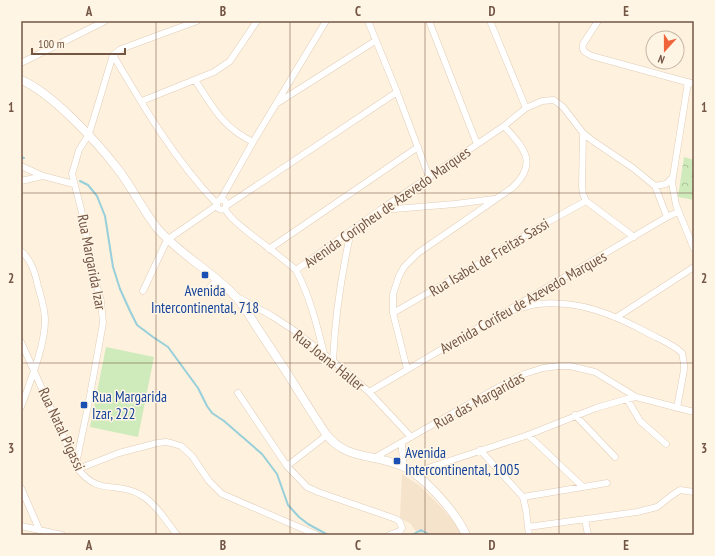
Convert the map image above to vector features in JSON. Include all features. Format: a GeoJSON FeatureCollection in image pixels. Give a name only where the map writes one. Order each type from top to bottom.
{"type":"FeatureCollection","features":[{"type":"Feature","properties":{"kind":"street"},"geometry":{"type":"LineString","coordinates":[[21,63],[106,21]]}},
{"type":"Feature","properties":{"kind":"street"},"geometry":{"type":"LineString","coordinates":[[196,21],[121,49],[113,55],[176,154],[205,191],[218,203],[220,210],[397,92]]}},
{"type":"Feature","properties":{"kind":"street"},"geometry":{"type":"LineString","coordinates":[[142,101],[214,72],[230,61],[257,21]]}},
{"type":"Feature","properties":{"kind":"street"},"geometry":{"type":"LineString","coordinates":[[218,203],[326,21]]}},
{"type":"Feature","properties":{"kind":"street"},"geometry":{"type":"LineString","coordinates":[[368,21],[429,177]]}},
{"type":"Feature","properties":{"kind":"street"},"geometry":{"type":"LineString","coordinates":[[429,21],[477,144]]}},
{"type":"Feature","properties":{"kind":"street"},"geometry":{"type":"LineString","coordinates":[[490,21],[526,108]]}},
{"type":"Feature","properties":{"kind":"street"},"geometry":{"type":"LineString","coordinates":[[598,21],[583,44],[582,47],[584,52],[592,56],[691,83],[673,178],[674,198],[678,212],[694,249]]}},
{"type":"Feature","properties":{"kind":"street"},"geometry":{"type":"LineString","coordinates":[[278,102],[375,41]]}},
{"type":"Feature","properties":{"kind":"street","name":"Rua Margarida Izar"},"geometry":{"type":"LineString","coordinates":[[77,466],[103,323],[101,301],[72,174],[79,150],[88,134],[113,55]]}},
{"type":"Feature","properties":{"kind":"street"},"geometry":{"type":"LineString","coordinates":[[21,80],[39,90],[88,134],[117,167],[151,220],[167,240],[217,279],[236,297],[248,312],[300,396],[327,434],[340,448],[356,454],[385,460],[404,467],[413,473],[448,507],[463,526],[466,535]]}},
{"type":"Feature","properties":{"kind":"street"},"geometry":{"type":"LineString","coordinates":[[195,80],[224,122],[233,131],[253,142]]}},
{"type":"Feature","properties":{"kind":"street","name":"Avenida Coripheu de Azevedo Marques"},"geometry":{"type":"LineString","coordinates":[[324,354],[315,318],[306,292],[296,270],[380,210],[504,126],[526,108],[542,101],[554,100],[562,107],[583,133]]}},
{"type":"Feature","properties":{"kind":"street"},"geometry":{"type":"LineString","coordinates":[[407,369],[393,313],[393,294],[395,284],[404,268],[418,253],[512,188],[521,180],[526,168],[525,152],[515,137],[504,126]]}},
{"type":"Feature","properties":{"kind":"street"},"geometry":{"type":"LineString","coordinates":[[583,133],[593,142],[633,168],[655,186],[667,217]]}},
{"type":"Feature","properties":{"kind":"street"},"geometry":{"type":"LineString","coordinates":[[583,133],[582,186],[586,201],[634,237]]}},
{"type":"Feature","properties":{"kind":"street"},"geometry":{"type":"LineString","coordinates":[[269,248],[418,147]]}},
{"type":"Feature","properties":{"kind":"street"},"geometry":{"type":"LineString","coordinates":[[21,166],[31,169],[43,176],[74,184]]}},
{"type":"Feature","properties":{"kind":"street"},"geometry":{"type":"LineString","coordinates":[[21,181],[43,176]]}},
{"type":"Feature","properties":{"kind":"street"},"geometry":{"type":"LineString","coordinates":[[655,186],[666,184],[673,178]]}},
{"type":"Feature","properties":{"kind":"street"},"geometry":{"type":"LineString","coordinates":[[380,210],[455,204],[496,198]]}},
{"type":"Feature","properties":{"kind":"street"},"geometry":{"type":"LineString","coordinates":[[143,291],[167,240],[218,203],[225,201],[231,218],[283,258],[296,270]]}},
{"type":"Feature","properties":{"kind":"street","name":"Rua Isabel de Freitas Sassi"},"geometry":{"type":"LineString","coordinates":[[393,313],[480,263],[535,229],[586,201]]}},
{"type":"Feature","properties":{"kind":"street","name":"Avenida Corifeu de Azevedo Marques"},"geometry":{"type":"LineString","coordinates":[[369,392],[667,217],[678,212]]}},
{"type":"Feature","properties":{"kind":"street"},"geometry":{"type":"LineString","coordinates":[[333,361],[334,328],[338,296],[351,231]]}},
{"type":"Feature","properties":{"kind":"street"},"geometry":{"type":"LineString","coordinates":[[21,251],[31,262],[44,315],[44,328],[34,370],[21,407]]}},
{"type":"Feature","properties":{"kind":"street"},"geometry":{"type":"LineString","coordinates":[[617,317],[694,267]]}},
{"type":"Feature","properties":{"kind":"street"},"geometry":{"type":"LineString","coordinates":[[208,290],[217,279]]}},
{"type":"Feature","properties":{"kind":"street","name":"Rua Joana Haller"},"geometry":{"type":"LineString","coordinates":[[236,297],[272,316],[295,331],[333,361],[369,392],[411,437]]}},
{"type":"Feature","properties":{"kind":"street"},"geometry":{"type":"LineString","coordinates":[[504,313],[536,304],[563,303],[587,307],[617,317],[670,345],[682,353],[684,358],[684,370],[677,408]]}},
{"type":"Feature","properties":{"kind":"street","name":"Rua Natal Pigassi"},"geometry":{"type":"LineString","coordinates":[[21,342],[77,466],[85,478],[94,484],[108,488],[128,490],[140,494],[147,499],[177,535]]}},
{"type":"Feature","properties":{"kind":"street","name":"Rua das Margaridas"},"geometry":{"type":"LineString","coordinates":[[374,458],[497,388],[524,374],[543,368],[570,366],[584,368],[595,372],[636,397],[694,412]]}},
{"type":"Feature","properties":{"kind":"street"},"geometry":{"type":"LineString","coordinates":[[238,393],[287,466],[303,484],[311,489],[396,519],[402,528],[400,531],[389,535]]}},
{"type":"Feature","properties":{"kind":"street"},"geometry":{"type":"LineString","coordinates":[[413,473],[528,435],[575,415],[627,398],[636,397]]}},
{"type":"Feature","properties":{"kind":"street"},"geometry":{"type":"LineString","coordinates":[[627,398],[640,421],[666,444]]}},
{"type":"Feature","properties":{"kind":"street"},"geometry":{"type":"LineString","coordinates":[[575,415],[615,457]]}},
{"type":"Feature","properties":{"kind":"street"},"geometry":{"type":"LineString","coordinates":[[287,466],[327,434]]}},
{"type":"Feature","properties":{"kind":"street"},"geometry":{"type":"LineString","coordinates":[[528,435],[582,486]]}},
{"type":"Feature","properties":{"kind":"street"},"geometry":{"type":"LineString","coordinates":[[77,466],[157,443],[171,443],[181,446],[192,456],[209,481],[222,494],[317,535]]}},
{"type":"Feature","properties":{"kind":"street"},"geometry":{"type":"LineString","coordinates":[[402,443],[404,467]]}},
{"type":"Feature","properties":{"kind":"street"},"geometry":{"type":"LineString","coordinates":[[385,460],[389,450]]}},
{"type":"Feature","properties":{"kind":"street"},"geometry":{"type":"LineString","coordinates":[[480,450],[523,497],[529,535]]}},
{"type":"Feature","properties":{"kind":"street"},"geometry":{"type":"LineString","coordinates":[[523,497],[607,483]]}},
{"type":"Feature","properties":{"kind":"street"},"geometry":{"type":"LineString","coordinates":[[21,488],[39,530]]}},
{"type":"Feature","properties":{"kind":"street"},"geometry":{"type":"LineString","coordinates":[[528,527],[653,508],[680,490],[694,492]]}},
{"type":"Feature","properties":{"kind":"street"},"geometry":{"type":"LineString","coordinates":[[585,519],[588,535]]}},
{"type":"Feature","properties":{"kind":"street"},"geometry":{"type":"LineString","coordinates":[[21,526],[62,535]]}},
{"type":"Feature","properties":{"kind":"shaded area"},"geometry":{"type":"Polygon","coordinates":[[[402,474],[420,486],[442,508],[458,527],[461,535],[418,535],[411,524],[400,518],[402,474]]]}},
{"type":"Feature","properties":{"kind":"green space"},"geometry":{"type":"Polygon","coordinates":[[[684,157],[694,160],[694,200],[678,197],[684,157]]]}},
{"type":"Feature","properties":{"kind":"green space"},"geometry":{"type":"Polygon","coordinates":[[[106,347],[154,357],[138,437],[90,427],[106,347]]]}},
{"type":"Feature","properties":{"kind":"waterway"},"geometry":{"type":"LineString","coordinates":[[80,181],[88,185],[97,196],[105,216],[113,267],[120,289],[137,325],[168,347],[198,388],[212,413],[224,421],[262,454],[277,474],[288,505],[308,524],[328,535]]}},
{"type":"Feature","properties":{"kind":"waterway"},"geometry":{"type":"LineString","coordinates":[[412,535],[421,530],[430,535]]}},
{"type":"Feature","properties":{"kind":"place","name":"Avenida Intercontinental, 718"},"geometry":{"type":"Point","coordinates":[205,275]}},
{"type":"Feature","properties":{"kind":"place","name":"Rua Margarida Izar, 222"},"geometry":{"type":"Point","coordinates":[84,405]}},
{"type":"Feature","properties":{"kind":"place","name":"Avenida Intercontinental, 1005"},"geometry":{"type":"Point","coordinates":[397,461]}}]}
